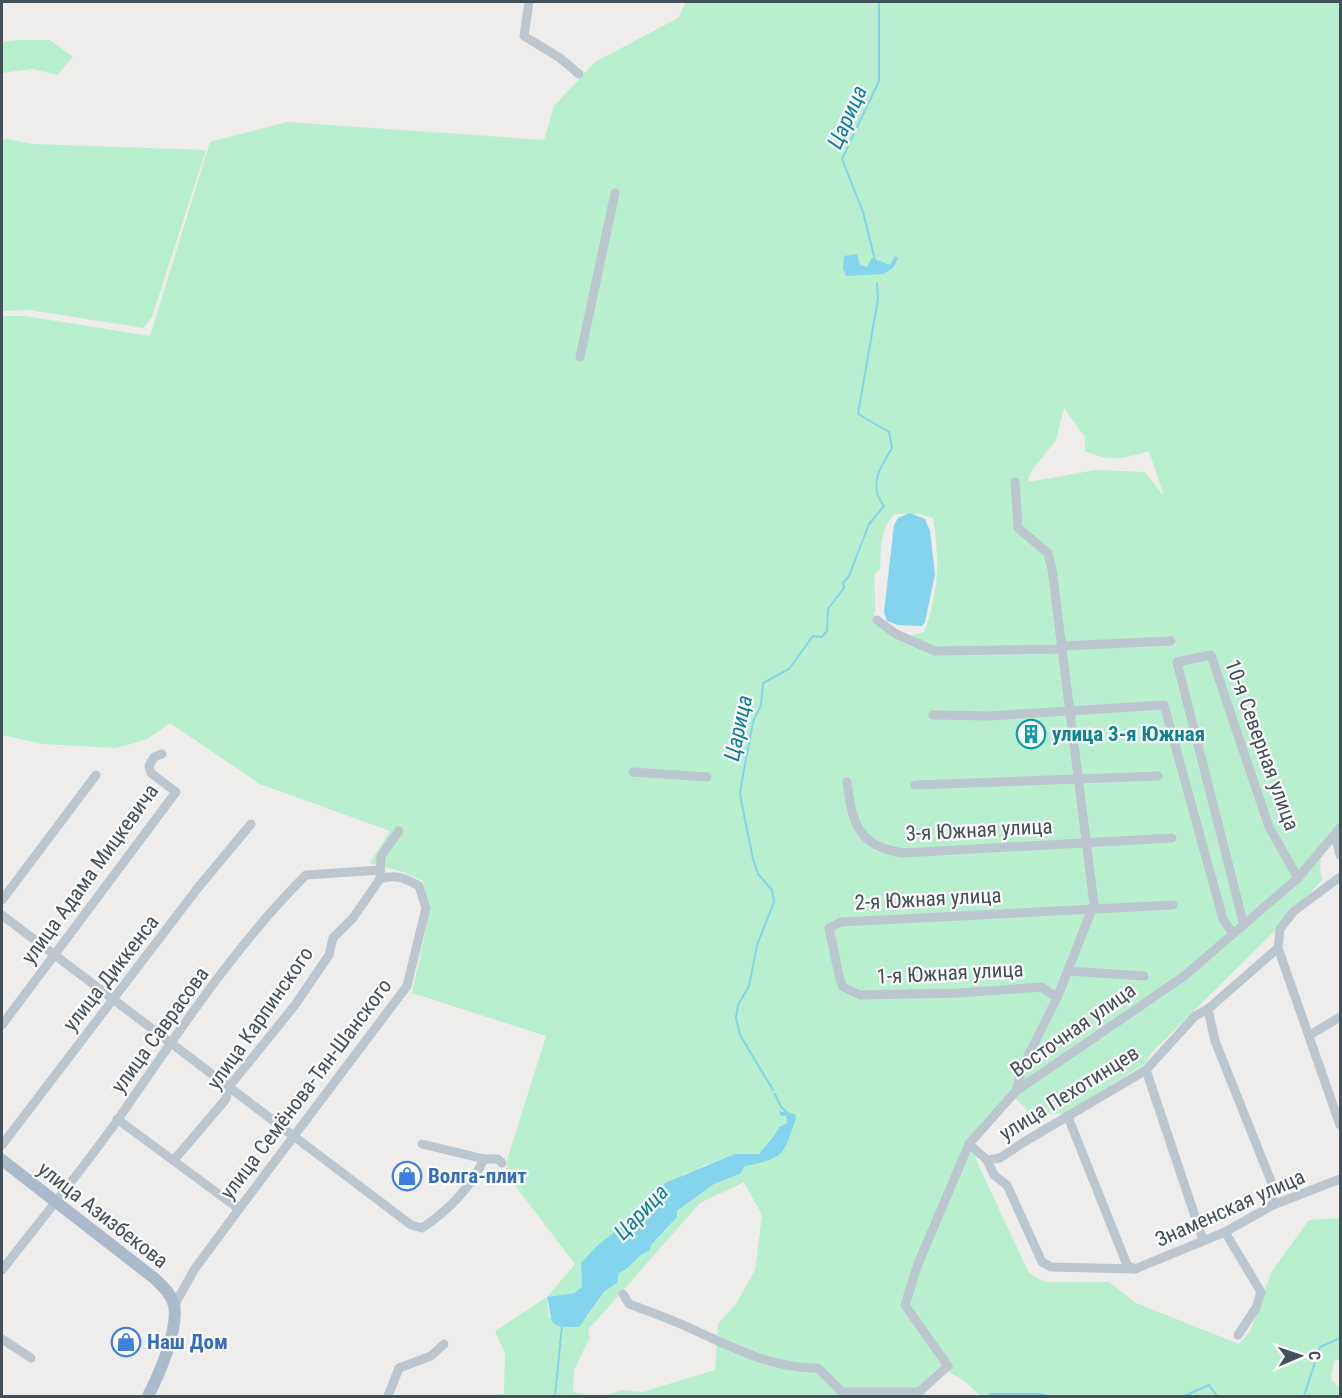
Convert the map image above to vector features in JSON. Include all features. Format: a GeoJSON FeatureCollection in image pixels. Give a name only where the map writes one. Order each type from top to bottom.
{"type":"FeatureCollection","features":[{"type":"Feature","properties":{"kind":"main road","name":"улица Азизбекова"},"geometry":{"type":"LineString","coordinates":[[2,1160],[154,1278],[165,1289],[174,1306]]}},
{"type":"Feature","properties":{"kind":"main road"},"geometry":{"type":"LineString","coordinates":[[149,1396],[168,1345],[174,1306]]}},
{"type":"Feature","properties":{"kind":"street"},"geometry":{"type":"LineString","coordinates":[[529,2],[524,36],[560,58],[579,74]]}},
{"type":"Feature","properties":{"kind":"street"},"geometry":{"type":"LineString","coordinates":[[580,357],[615,193]]}},
{"type":"Feature","properties":{"kind":"street"},"geometry":{"type":"LineString","coordinates":[[1014,482],[1018,528],[1048,554],[1053,569],[1092,908],[1057,998],[1022,1068],[1016,1092]]}},
{"type":"Feature","properties":{"kind":"street"},"geometry":{"type":"LineString","coordinates":[[877,620],[896,634],[934,651],[1058,649],[1062,646],[1171,641]]}},
{"type":"Feature","properties":{"kind":"street","name":"10-я Северная улица"},"geometry":{"type":"LineString","coordinates":[[1244,922],[1177,662],[1211,655],[1269,827],[1298,878]]}},
{"type":"Feature","properties":{"kind":"street"},"geometry":{"type":"LineString","coordinates":[[933,715],[990,716],[1164,705],[1223,920],[1233,934]]}},
{"type":"Feature","properties":{"kind":"street","name":"улица Адама Мицкевича"},"geometry":{"type":"LineString","coordinates":[[2,1025],[176,792],[151,774],[149,766],[154,757],[162,754]]}},
{"type":"Feature","properties":{"kind":"street"},"geometry":{"type":"LineString","coordinates":[[633,772],[707,777]]}},
{"type":"Feature","properties":{"kind":"street"},"geometry":{"type":"LineString","coordinates":[[2,900],[96,775]]}},
{"type":"Feature","properties":{"kind":"street"},"geometry":{"type":"LineString","coordinates":[[915,785],[1158,776]]}},
{"type":"Feature","properties":{"kind":"street","name":"3-я Южная улица"},"geometry":{"type":"LineString","coordinates":[[847,782],[852,818],[859,831],[889,851],[902,853],[1172,838]]}},
{"type":"Feature","properties":{"kind":"street","name":"улица Диккенса"},"geometry":{"type":"LineString","coordinates":[[2,1145],[111,1001],[251,824]]}},
{"type":"Feature","properties":{"kind":"street","name":"улица Карпинского"},"geometry":{"type":"LineString","coordinates":[[174,1160],[226,1099],[228,1088],[295,1005],[329,955],[333,938],[353,918],[380,874],[381,856],[399,831]]}},
{"type":"Feature","properties":{"kind":"street"},"geometry":{"type":"LineString","coordinates":[[1338,832],[1341,855]]}},
{"type":"Feature","properties":{"kind":"street","name":"Восточная улица"},"geometry":{"type":"LineString","coordinates":[[623,1294],[629,1304],[694,1329],[726,1346],[797,1368],[818,1368],[842,1392],[873,1390],[894,1394],[920,1392],[948,1366],[905,1305],[918,1264],[969,1144],[1016,1092],[1183,977],[1244,922],[1298,878],[1338,832]]}},
{"type":"Feature","properties":{"kind":"street","name":"улица Саврасова"},"geometry":{"type":"LineString","coordinates":[[2,1270],[56,1202],[169,1044],[281,899],[306,875],[380,874]]}},
{"type":"Feature","properties":{"kind":"street","name":"улица Семёнова-Тян-Шанского"},"geometry":{"type":"LineString","coordinates":[[174,1306],[194,1270],[407,986],[426,908],[419,886],[406,878],[380,874]]}},
{"type":"Feature","properties":{"kind":"street"},"geometry":{"type":"LineString","coordinates":[[1340,1119],[1278,948],[1280,929],[1294,911],[1341,877]]}},
{"type":"Feature","properties":{"kind":"street"},"geometry":{"type":"LineString","coordinates":[[1092,908],[1173,905]]}},
{"type":"Feature","properties":{"kind":"street","name":"2-я Южная улица"},"geometry":{"type":"LineString","coordinates":[[843,987],[829,928],[834,923],[1092,908]]}},
{"type":"Feature","properties":{"kind":"street"},"geometry":{"type":"LineString","coordinates":[[2,915],[111,1001],[411,1225],[422,1228],[462,1193],[476,1175],[484,1159]]}},
{"type":"Feature","properties":{"kind":"street","name":"улица Пехотинцев"},"geometry":{"type":"LineString","coordinates":[[987,1160],[1000,1158],[1146,1070],[1195,1016],[1208,1008],[1278,948]]}},
{"type":"Feature","properties":{"kind":"street"},"geometry":{"type":"LineString","coordinates":[[1068,971],[1144,976]]}},
{"type":"Feature","properties":{"kind":"street","name":"1-я Южная улица"},"geometry":{"type":"LineString","coordinates":[[843,987],[860,995],[885,996],[1042,987],[1057,998]]}},
{"type":"Feature","properties":{"kind":"street"},"geometry":{"type":"LineString","coordinates":[[1208,1008],[1215,1041],[1273,1185],[1273,1205]]}},
{"type":"Feature","properties":{"kind":"street"},"geometry":{"type":"LineString","coordinates":[[1310,1035],[1341,1017]]}},
{"type":"Feature","properties":{"kind":"street"},"geometry":{"type":"LineString","coordinates":[[1146,1070],[1203,1240]]}},
{"type":"Feature","properties":{"kind":"street"},"geometry":{"type":"LineString","coordinates":[[1068,1117],[1127,1264],[1135,1269]]}},
{"type":"Feature","properties":{"kind":"street"},"geometry":{"type":"LineString","coordinates":[[117,1119],[239,1209]]}},
{"type":"Feature","properties":{"kind":"street"},"geometry":{"type":"LineString","coordinates":[[422,1144],[484,1159],[498,1159],[502,1163]]}},
{"type":"Feature","properties":{"kind":"street"},"geometry":{"type":"LineString","coordinates":[[969,1144],[987,1160],[994,1175],[1007,1185],[1042,1262],[1051,1267],[1135,1269]]}},
{"type":"Feature","properties":{"kind":"street","name":"Знаменская улица"},"geometry":{"type":"LineString","coordinates":[[1135,1269],[1225,1232],[1273,1205],[1341,1179]]}},
{"type":"Feature","properties":{"kind":"street"},"geometry":{"type":"LineString","coordinates":[[1225,1232],[1261,1292],[1256,1308],[1238,1335]]}},
{"type":"Feature","properties":{"kind":"street"},"geometry":{"type":"LineString","coordinates":[[2,1339],[31,1358]]}},
{"type":"Feature","properties":{"kind":"street"},"geometry":{"type":"LineString","coordinates":[[387,1396],[399,1368],[431,1356],[444,1344]]}},
{"type":"Feature","properties":{"kind":"green space"},"geometry":{"type":"Polygon","coordinates":[[[686,2],[1340,2],[1340,822],[1321,855],[1322,880],[1281,925],[1152,1052],[1146,1063],[1064,1114],[1030,1113],[1011,1094],[974,1139],[977,1162],[1029,1273],[1045,1282],[1109,1282],[1136,1303],[1239,1344],[1250,1331],[1272,1271],[1309,1220],[1340,1218],[1340,1359],[1334,1361],[1331,1379],[1340,1389],[1340,1396],[980,1396],[966,1382],[947,1371],[923,1391],[928,1396],[604,1396],[621,1390],[642,1392],[715,1370],[718,1324],[736,1304],[755,1270],[762,1215],[744,1182],[700,1203],[588,1330],[590,1337],[574,1370],[573,1392],[591,1396],[481,1396],[504,1394],[505,1354],[495,1331],[547,1297],[575,1264],[506,1174],[508,1157],[546,1036],[412,993],[430,910],[423,881],[403,872],[370,863],[390,831],[260,784],[170,723],[147,739],[116,748],[43,744],[2,735],[2,316],[25,316],[150,336],[210,142],[287,122],[544,140],[554,106],[595,62],[678,18],[686,2]],[[1064,408],[1056,440],[1030,473],[1028,482],[1096,470],[1145,472],[1164,496],[1149,451],[1132,456],[1110,458],[1085,451],[1085,437],[1064,408]],[[894,514],[883,534],[880,570],[875,573],[873,619],[910,636],[924,632],[933,604],[937,576],[937,547],[933,518],[920,514],[894,514]],[[780,1111],[786,1116],[787,1123],[779,1127],[759,1154],[704,1165],[690,1175],[687,1172],[676,1180],[665,1183],[640,1211],[581,1262],[582,1287],[574,1293],[547,1297],[549,1318],[588,1316],[604,1292],[617,1283],[619,1273],[649,1251],[652,1244],[677,1217],[677,1211],[714,1184],[740,1174],[745,1166],[792,1129],[795,1114],[780,1111]]]}},
{"type":"Feature","properties":{"kind":"green space"},"geometry":{"type":"Polygon","coordinates":[[[50,40],[73,57],[57,75],[32,69],[2,73],[2,42],[50,40]]]}},
{"type":"Feature","properties":{"kind":"green space"},"geometry":{"type":"Polygon","coordinates":[[[2,140],[32,144],[206,150],[152,317],[143,328],[30,310],[2,311],[2,140]]]}},
{"type":"Feature","properties":{"kind":"water"},"geometry":{"type":"Polygon","coordinates":[[[857,254],[860,265],[867,267],[872,258],[890,265],[895,256],[898,258],[893,268],[883,274],[846,276],[843,269],[844,256],[857,254]]]}},
{"type":"Feature","properties":{"kind":"water"},"geometry":{"type":"Polygon","coordinates":[[[910,513],[925,519],[930,531],[935,574],[925,622],[922,626],[898,625],[887,621],[884,612],[894,525],[898,518],[910,513]]]}},
{"type":"Feature","properties":{"kind":"water"},"geometry":{"type":"Polygon","coordinates":[[[779,1111],[795,1114],[796,1118],[781,1153],[768,1160],[745,1166],[740,1174],[714,1184],[677,1211],[677,1217],[652,1244],[649,1251],[619,1273],[617,1283],[604,1292],[579,1327],[560,1326],[552,1322],[547,1297],[574,1293],[582,1287],[581,1263],[597,1246],[640,1211],[665,1183],[735,1154],[759,1154],[779,1127],[787,1123],[786,1116],[780,1115],[779,1111]]]}},
{"type":"Feature","properties":{"kind":"waterway","name":"Царица"},"geometry":{"type":"LineString","coordinates":[[875,260],[863,212],[842,159],[879,81],[879,2]]}},
{"type":"Feature","properties":{"kind":"waterway","name":"Царица"},"geometry":{"type":"LineString","coordinates":[[773,1090],[740,1035],[736,1018],[738,1005],[749,986],[757,945],[774,902],[772,890],[758,874],[753,859],[740,795],[741,786],[753,722],[761,705],[763,683],[789,669],[813,636],[822,637],[827,631],[828,609],[844,588],[843,583],[849,576],[869,524],[884,506],[879,499],[876,484],[883,462],[892,448],[889,432],[858,414],[878,299],[877,283]]}},
{"type":"Feature","properties":{"kind":"waterway","name":"Царица"},"geometry":{"type":"LineString","coordinates":[[775,1094],[781,1107],[789,1114]]}},
{"type":"Feature","properties":{"kind":"waterway","name":"Царица"},"geometry":{"type":"LineString","coordinates":[[555,1396],[562,1325]]}},
{"type":"Feature","properties":{"kind":"waterway"},"geometry":{"type":"LineString","coordinates":[[1304,1396],[1320,1347],[1340,1338]]}},
{"type":"Feature","properties":{"kind":"waterway"},"geometry":{"type":"LineString","coordinates":[[1184,1396],[1209,1385],[1217,1396]]}},
{"type":"Feature","properties":{"kind":"waterway"},"geometry":{"type":"LineString","coordinates":[[990,1394],[1048,1396]]}},
{"type":"Feature","properties":{"kind":"place","name":"улица 3-я Южная"},"geometry":{"type":"Point","coordinates":[1031,734]}},
{"type":"Feature","properties":{"kind":"place","name":"Волга-плит"},"geometry":{"type":"Point","coordinates":[407,1176]}},
{"type":"Feature","properties":{"kind":"place","name":"Наш Дом"},"geometry":{"type":"Point","coordinates":[126,1342]}}]}
